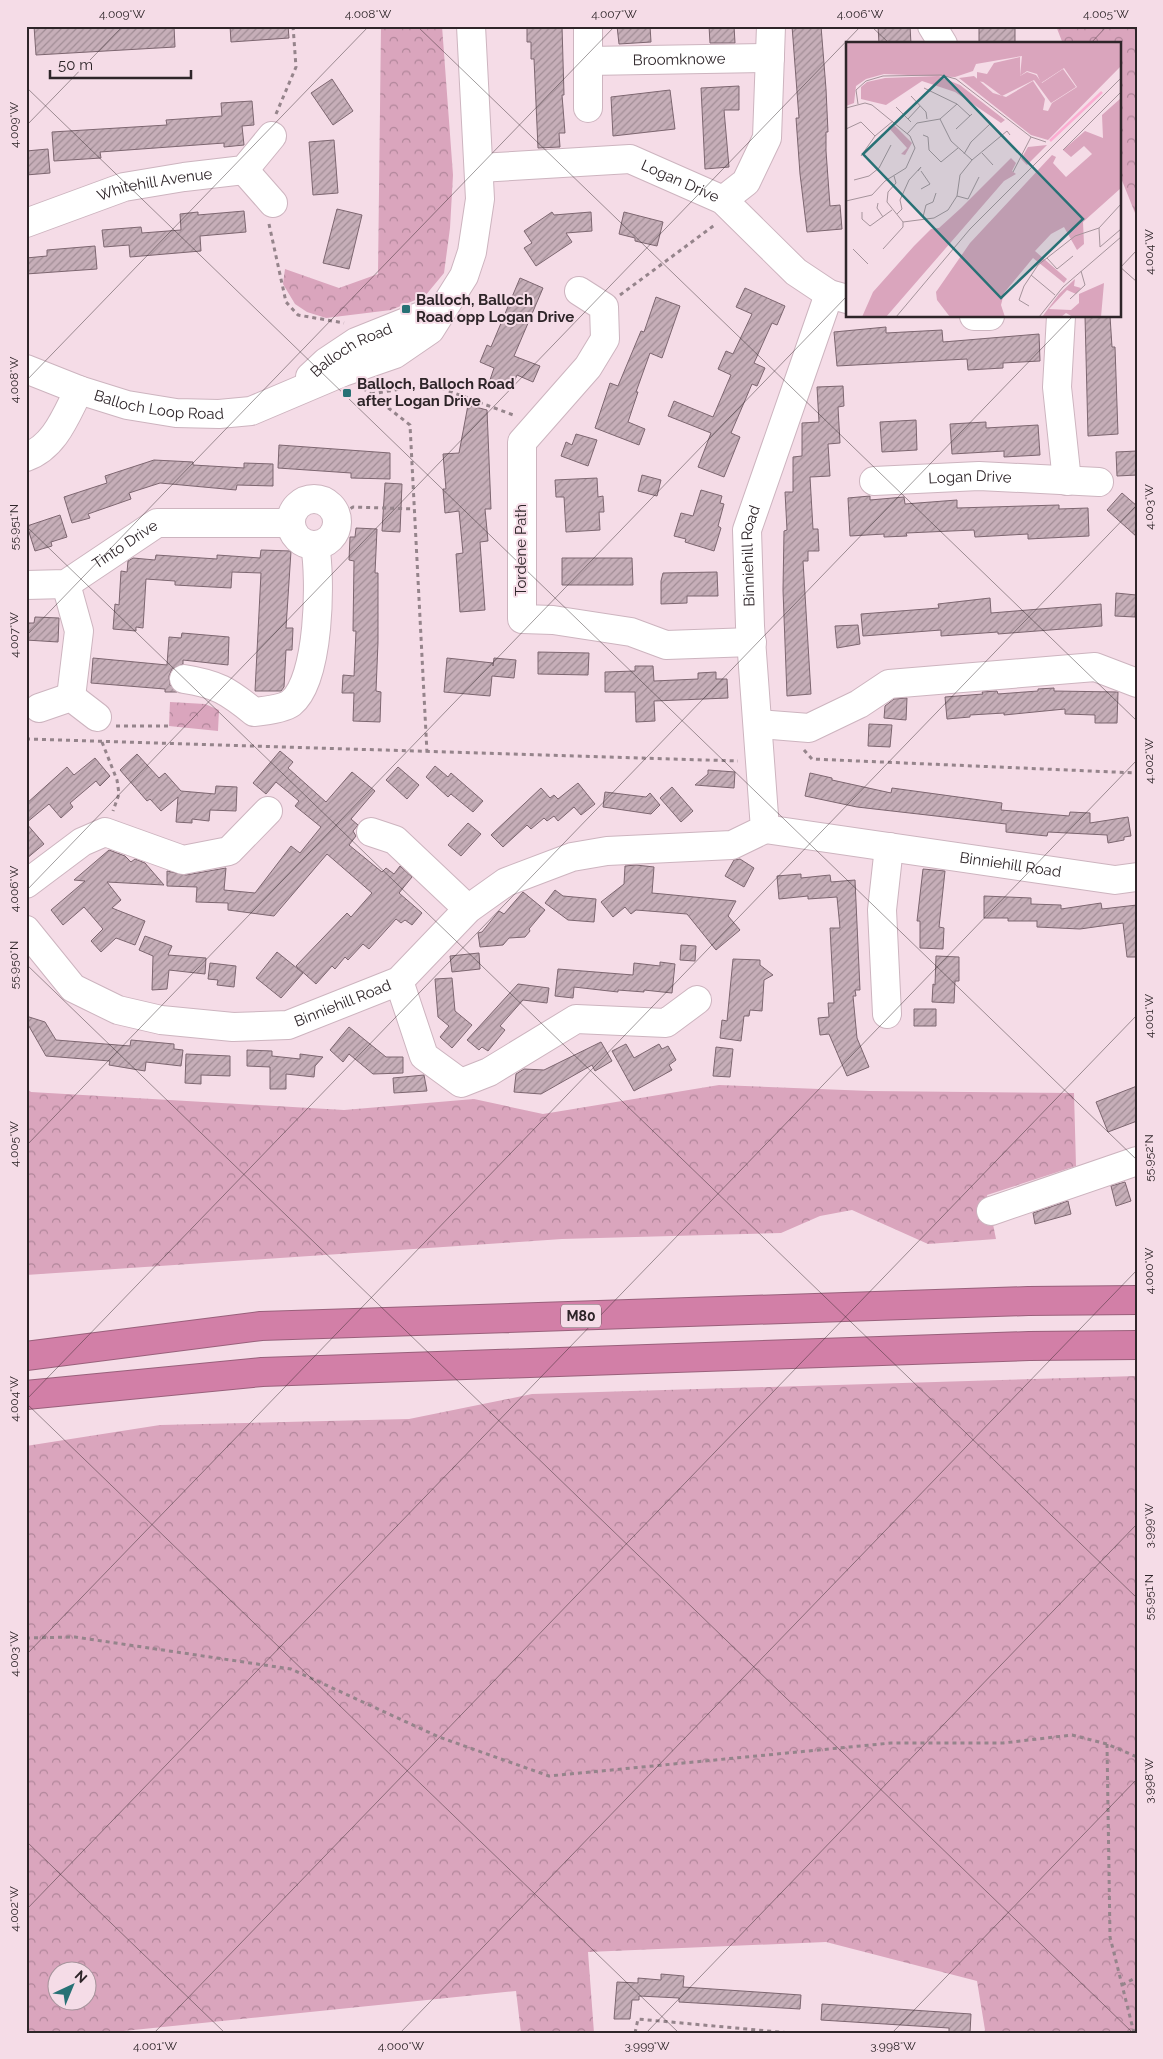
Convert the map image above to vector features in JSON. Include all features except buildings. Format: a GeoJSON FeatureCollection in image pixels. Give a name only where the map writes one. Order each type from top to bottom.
{"type":"FeatureCollection","features":[{"type":"Feature","properties":{"kind":"highway","name":"M80"},"geometry":{"type":"LineString","coordinates":[[26,1356],[261,1326],[1028,1301],[1137,1300]]}},
{"type":"Feature","properties":{"kind":"highway"},"geometry":{"type":"LineString","coordinates":[[26,1395],[262,1372],[1029,1346],[1137,1345]]}},
{"type":"Feature","properties":{"kind":"street","name":"Balloch Road"},"geometry":{"type":"LineString","coordinates":[[292,393],[343,372],[395,354],[430,330],[464,276],[472,252],[480,199],[471,26]]}},
{"type":"Feature","properties":{"kind":"street"},"geometry":{"type":"LineString","coordinates":[[588,26],[588,108]]}},
{"type":"Feature","properties":{"kind":"street"},"geometry":{"type":"LineString","coordinates":[[729,206],[746,182],[767,138],[771,26]]}},
{"type":"Feature","properties":{"kind":"street"},"geometry":{"type":"LineString","coordinates":[[932,26],[941,42]]}},
{"type":"Feature","properties":{"kind":"street","name":"Broomknowe"},"geometry":{"type":"LineString","coordinates":[[588,61],[770,58]]}},
{"type":"Feature","properties":{"kind":"street"},"geometry":{"type":"LineString","coordinates":[[267,143],[244,170],[268,197]]}},
{"type":"Feature","properties":{"kind":"street","name":"Logan Drive"},"geometry":{"type":"LineString","coordinates":[[479,168],[630,159],[729,206],[796,272],[838,297]]}},
{"type":"Feature","properties":{"kind":"street","name":"Whitehill Avenue"},"geometry":{"type":"LineString","coordinates":[[26,223],[124,187],[244,170]]}},
{"type":"Feature","properties":{"kind":"street"},"geometry":{"type":"LineString","coordinates":[[578,291],[604,307]]}},
{"type":"Feature","properties":{"kind":"street","name":"Binniehill Road"},"geometry":{"type":"LineString","coordinates":[[765,829],[761,762],[770,725],[752,642],[747,530],[838,297]]}},
{"type":"Feature","properties":{"kind":"street","name":"Balloch Road"},"geometry":{"type":"LineString","coordinates":[[292,393],[326,362],[356,342],[443,307]]}},
{"type":"Feature","properties":{"kind":"street","name":"Tordene Path"},"geometry":{"type":"LineString","coordinates":[[604,307],[605,339],[588,367],[522,442],[520,594],[522,619],[553,620],[631,632],[666,645],[752,642]]}},
{"type":"Feature","properties":{"kind":"street"},"geometry":{"type":"LineString","coordinates":[[1061,318],[1057,387],[1067,481]]}},
{"type":"Feature","properties":{"kind":"street","name":"Balloch Loop Road"},"geometry":{"type":"LineString","coordinates":[[26,369],[79,390],[127,404],[176,413],[218,414],[250,411],[292,393]]}},
{"type":"Feature","properties":{"kind":"street"},"geometry":{"type":"LineString","coordinates":[[26,457],[40,452],[57,431],[79,390]]}},
{"type":"Feature","properties":{"kind":"street","name":"Logan Drive"},"geometry":{"type":"LineString","coordinates":[[874,480],[979,476],[1099,482]]}},
{"type":"Feature","properties":{"kind":"street"},"geometry":{"type":"LineString","coordinates":[[316,498],[326,501],[333,508],[337,517],[337,527],[333,536],[325,542],[315,545],[298,539],[291,523],[292,513],[306,499],[316,498]]}},
{"type":"Feature","properties":{"kind":"street","name":"Tinto Drive"},"geometry":{"type":"LineString","coordinates":[[66,584],[157,523],[291,523]]}},
{"type":"Feature","properties":{"kind":"street"},"geometry":{"type":"LineString","coordinates":[[184,679],[210,683],[232,694],[254,712],[266,711],[291,702],[303,684],[313,650],[318,617],[319,566],[315,545]]}},
{"type":"Feature","properties":{"kind":"street"},"geometry":{"type":"LineString","coordinates":[[26,585],[66,584],[79,631],[71,697],[98,732]]}},
{"type":"Feature","properties":{"kind":"street"},"geometry":{"type":"LineString","coordinates":[[770,725],[809,728],[859,704],[888,684],[1095,667],[1137,683]]}},
{"type":"Feature","properties":{"kind":"street"},"geometry":{"type":"LineString","coordinates":[[39,708],[71,697]]}},
{"type":"Feature","properties":{"kind":"street"},"geometry":{"type":"LineString","coordinates":[[26,884],[82,842],[105,832],[183,860],[229,852],[268,811]]}},
{"type":"Feature","properties":{"kind":"street","name":"Binniehill Road"},"geometry":{"type":"LineString","coordinates":[[26,930],[73,988],[118,1010],[161,1020],[233,1027],[288,1025],[399,982],[468,909],[506,882],[572,856],[607,851],[732,845],[765,829],[1115,880],[1137,877]]}},
{"type":"Feature","properties":{"kind":"street"},"geometry":{"type":"LineString","coordinates":[[371,832],[395,840],[468,909]]}},
{"type":"Feature","properties":{"kind":"street"},"geometry":{"type":"LineString","coordinates":[[886,1014],[882,910],[889,847]]}},
{"type":"Feature","properties":{"kind":"street"},"geometry":{"type":"LineString","coordinates":[[399,982],[424,1056],[461,1083],[489,1072],[576,1019],[666,1023],[697,1000]]}},
{"type":"Feature","properties":{"kind":"street"},"geometry":{"type":"LineString","coordinates":[[991,1211],[1137,1161]]}},
{"type":"Feature","properties":{"kind":"path"},"geometry":{"type":"LineString","coordinates":[[267,143],[296,67],[292,26]]}},
{"type":"Feature","properties":{"kind":"path"},"geometry":{"type":"LineString","coordinates":[[268,197],[286,302],[298,315],[351,324]]}},
{"type":"Feature","properties":{"kind":"path"},"geometry":{"type":"LineString","coordinates":[[604,307],[729,206]]}},
{"type":"Feature","properties":{"kind":"path"},"geometry":{"type":"LineString","coordinates":[[343,372],[410,425],[427,753]]}},
{"type":"Feature","properties":{"kind":"path"},"geometry":{"type":"LineString","coordinates":[[370,394],[430,384],[537,424]]}},
{"type":"Feature","properties":{"kind":"path"},"geometry":{"type":"LineString","coordinates":[[337,517],[354,507],[414,509]]}},
{"type":"Feature","properties":{"kind":"path"},"geometry":{"type":"LineString","coordinates":[[770,725],[812,758],[1137,773]]}},
{"type":"Feature","properties":{"kind":"path"},"geometry":{"type":"LineString","coordinates":[[98,732],[107,726],[169,726]]}},
{"type":"Feature","properties":{"kind":"path"},"geometry":{"type":"LineString","coordinates":[[98,732],[117,780],[120,794],[105,832]]}},
{"type":"Feature","properties":{"kind":"path"},"geometry":{"type":"LineString","coordinates":[[26,739],[98,732],[427,753],[761,762]]}},
{"type":"Feature","properties":{"kind":"path"},"geometry":{"type":"LineString","coordinates":[[26,1638],[75,1637],[291,1669],[439,1737],[549,1776],[890,1743],[1003,1743],[1072,1735],[1107,1744],[1137,1757]]}},
{"type":"Feature","properties":{"kind":"path"},"geometry":{"type":"LineString","coordinates":[[1107,1744],[1110,1937],[1134,2033]]}},
{"type":"Feature","properties":{"kind":"path"},"geometry":{"type":"LineString","coordinates":[[1122,1985],[1137,1977]]}},
{"type":"Feature","properties":{"kind":"path"},"geometry":{"type":"LineString","coordinates":[[636,2033],[638,2019],[790,2033]]}},
{"type":"Feature","properties":{"kind":"green space"},"geometry":{"type":"Polygon","coordinates":[[[381,26],[442,26],[453,175],[450,228],[444,273],[425,296],[391,310],[326,318],[307,312],[295,304],[283,284],[285,269],[339,288],[378,274],[381,26]]]}},
{"type":"Feature","properties":{"kind":"green space"},"geometry":{"type":"Polygon","coordinates":[[[1056,26],[1137,26],[1137,218],[1120,176],[1120,42],[1062,42],[1056,26]]]}},
{"type":"Feature","properties":{"kind":"green space"},"geometry":{"type":"Polygon","coordinates":[[[170,702],[205,704],[219,710],[218,731],[169,726],[170,702]]]}},
{"type":"Feature","properties":{"kind":"green space"},"geometry":{"type":"Polygon","coordinates":[[[719,1085],[870,1091],[1074,1093],[1076,1166],[987,1195],[996,1239],[928,1244],[852,1210],[820,1216],[781,1233],[562,1239],[26,1275],[26,1088],[31,1092],[344,1110],[474,1099],[543,1114],[719,1085]]]}},
{"type":"Feature","properties":{"kind":"green space"},"geometry":{"type":"Polygon","coordinates":[[[1137,1376],[1137,2033],[984,2033],[977,1981],[826,1942],[588,1952],[594,2033],[521,2033],[516,1991],[104,2033],[26,2033],[26,1446],[160,1425],[409,1419],[532,1394],[1137,1376]]]}},
{"type":"Feature","properties":{"kind":"place","name":"Balloch, Balloch Road opp Logan Drive"},"geometry":{"type":"Point","coordinates":[406,309]}},
{"type":"Feature","properties":{"kind":"place","name":"Balloch, Balloch Road after Logan Drive"},"geometry":{"type":"Point","coordinates":[347,393]}}]}
